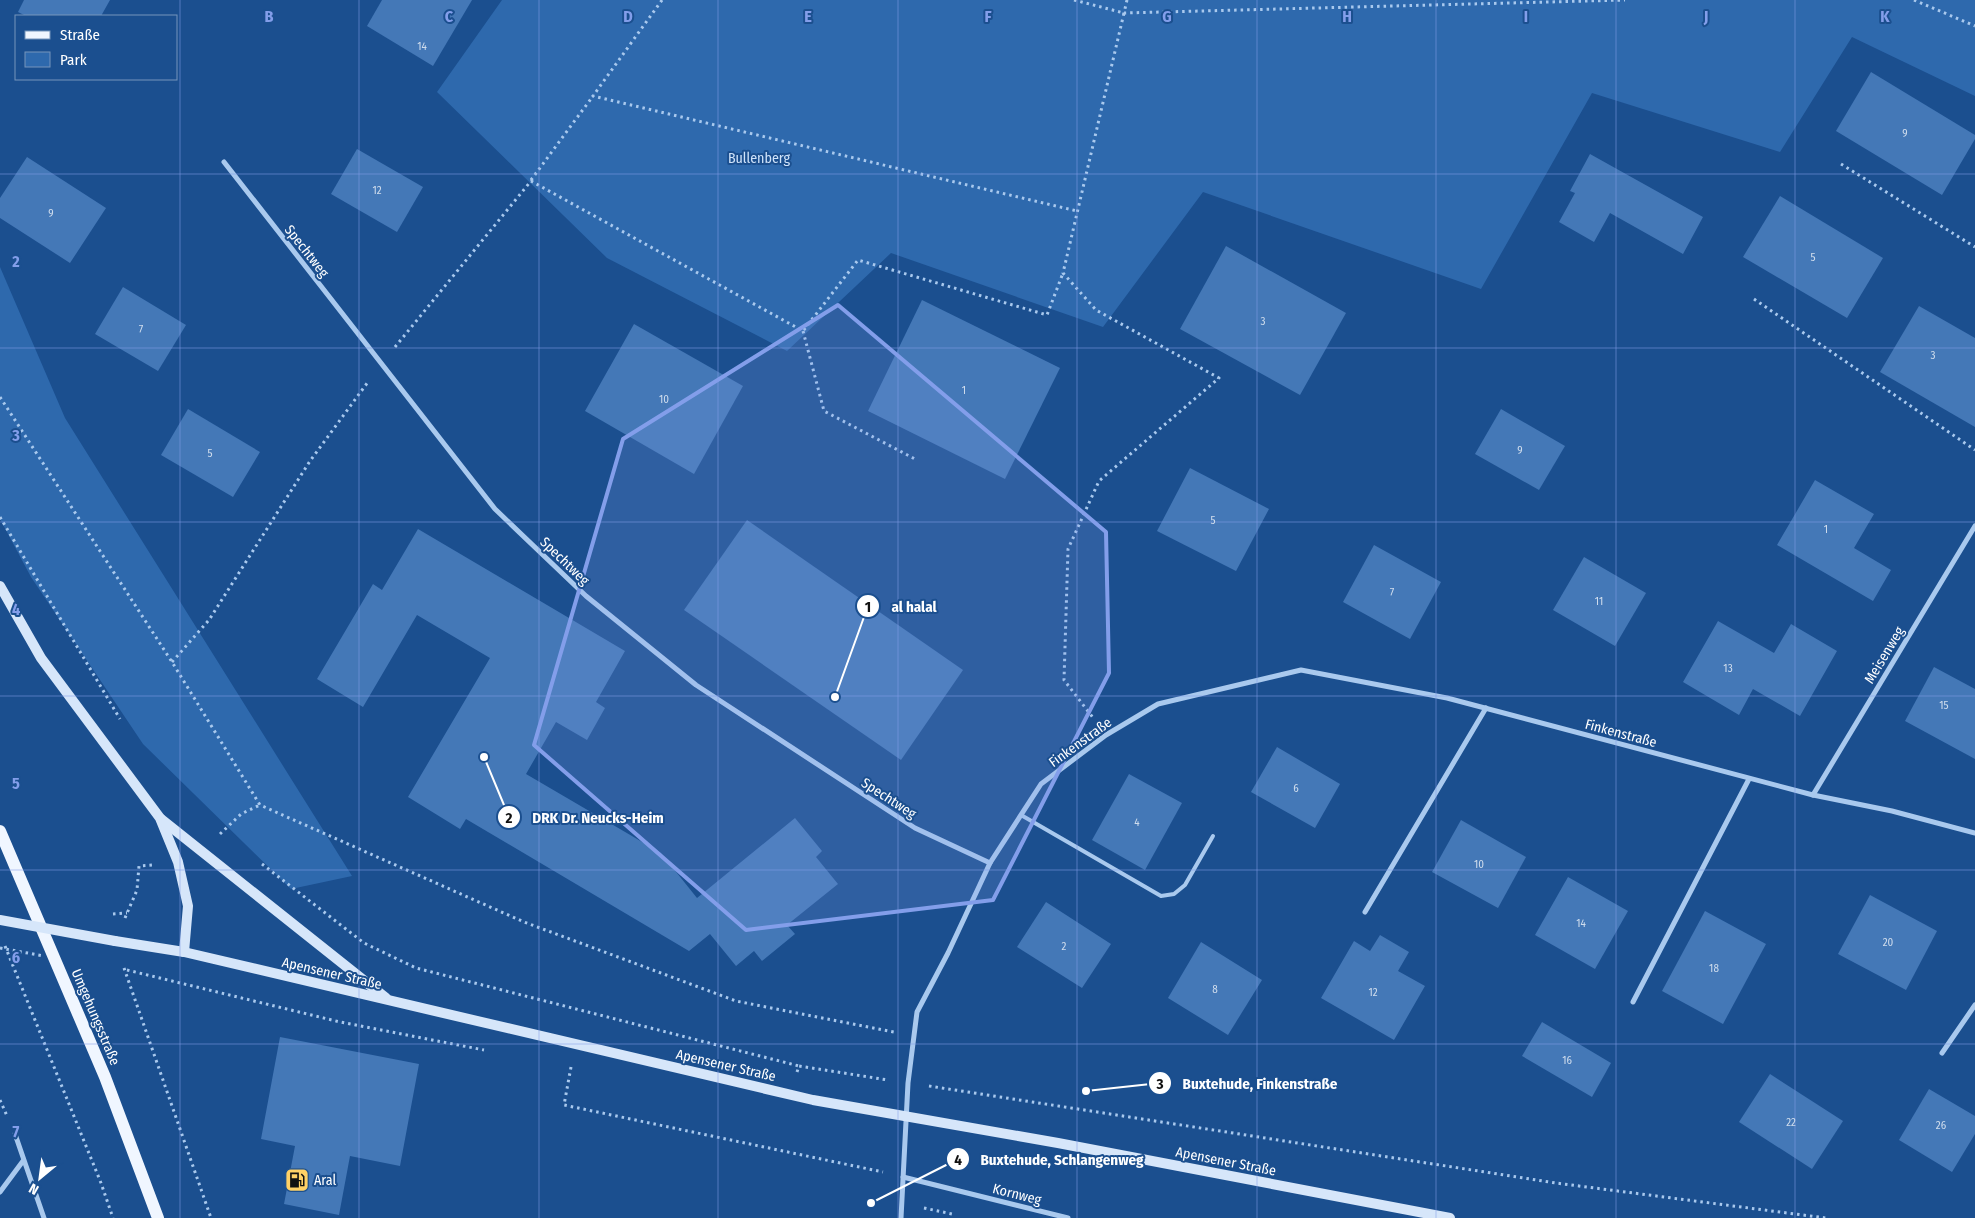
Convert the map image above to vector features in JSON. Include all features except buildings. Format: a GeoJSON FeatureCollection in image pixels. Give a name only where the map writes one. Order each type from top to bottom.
{"type":"FeatureCollection","features":[{"type":"Feature","properties":{"kind":"main road"},"geometry":{"type":"LineString","coordinates":[[0,586],[41,658],[160,818],[178,862],[188,906],[184,952]]}},
{"type":"Feature","properties":{"kind":"main road"},"geometry":{"type":"LineString","coordinates":[[160,818],[388,1000]]}},
{"type":"Feature","properties":{"kind":"main road","name":"Umgehungsstraße"},"geometry":{"type":"LineString","coordinates":[[0,830],[105,1077],[158,1218]]}},
{"type":"Feature","properties":{"kind":"main road","name":"Apensener Straße"},"geometry":{"type":"LineString","coordinates":[[0,920],[184,952],[812,1100],[1058,1143],[1450,1218]]}},
{"type":"Feature","properties":{"kind":"street","name":"Spechtweg"},"geometry":{"type":"LineString","coordinates":[[224,162],[495,509],[586,596],[696,686],[915,828],[990,863]]}},
{"type":"Feature","properties":{"kind":"street","name":"Meisenweg"},"geometry":{"type":"LineString","coordinates":[[1813,795],[1975,526]]}},
{"type":"Feature","properties":{"kind":"street","name":"Finkenstraße"},"geometry":{"type":"LineString","coordinates":[[901,1218],[908,1083],[917,1012],[948,953],[990,863],[1041,784],[1106,735],[1158,704],[1301,670],[1447,698],[1813,795],[1892,811],[1975,832]]}},
{"type":"Feature","properties":{"kind":"street"},"geometry":{"type":"LineString","coordinates":[[1365,912],[1486,708]]}},
{"type":"Feature","properties":{"kind":"street"},"geometry":{"type":"LineString","coordinates":[[1633,1002],[1749,778]]}},
{"type":"Feature","properties":{"kind":"street"},"geometry":{"type":"LineString","coordinates":[[1942,1053],[1975,1005]]}},
{"type":"Feature","properties":{"kind":"street"},"geometry":{"type":"LineString","coordinates":[[14,1134],[44,1218]]}},
{"type":"Feature","properties":{"kind":"street"},"geometry":{"type":"LineString","coordinates":[[0,1192],[23,1161]]}},
{"type":"Feature","properties":{"kind":"street","name":"Kornweg"},"geometry":{"type":"LineString","coordinates":[[903,1176],[1068,1218]]}},
{"type":"Feature","properties":{"kind":"lane"},"geometry":{"type":"LineString","coordinates":[[1021,815],[1161,896],[1174,894],[1185,885],[1214,836]]}},
{"type":"Feature","properties":{"kind":"path"},"geometry":{"type":"LineString","coordinates":[[172,662],[209,620],[310,461],[381,364],[531,181],[662,0]]}},
{"type":"Feature","properties":{"kind":"path"},"geometry":{"type":"LineString","coordinates":[[1074,0],[1124,13],[1625,0]]}},
{"type":"Feature","properties":{"kind":"path"},"geometry":{"type":"LineString","coordinates":[[804,331],[858,260],[1047,315],[1063,274],[1127,0]]}},
{"type":"Feature","properties":{"kind":"path"},"geometry":{"type":"LineString","coordinates":[[1914,0],[1975,26]]}},
{"type":"Feature","properties":{"kind":"path"},"geometry":{"type":"LineString","coordinates":[[593,96],[1078,211]]}},
{"type":"Feature","properties":{"kind":"path"},"geometry":{"type":"LineString","coordinates":[[1841,164],[1975,246]]}},
{"type":"Feature","properties":{"kind":"path"},"geometry":{"type":"LineString","coordinates":[[531,181],[804,331],[824,411],[915,459]]}},
{"type":"Feature","properties":{"kind":"path"},"geometry":{"type":"LineString","coordinates":[[1063,274],[1096,310],[1219,378],[1099,481],[1068,549],[1064,680],[1106,735]]}},
{"type":"Feature","properties":{"kind":"path"},"geometry":{"type":"LineString","coordinates":[[1754,299],[1975,450]]}},
{"type":"Feature","properties":{"kind":"path"},"geometry":{"type":"LineString","coordinates":[[0,397],[172,662],[260,804],[524,922],[736,1001],[894,1032],[897,1040]]}},
{"type":"Feature","properties":{"kind":"path"},"geometry":{"type":"LineString","coordinates":[[0,517],[124,726]]}},
{"type":"Feature","properties":{"kind":"path"},"geometry":{"type":"LineString","coordinates":[[225,829],[241,814],[260,804]]}},
{"type":"Feature","properties":{"kind":"path"},"geometry":{"type":"LineString","coordinates":[[213,828],[228,840]]}},
{"type":"Feature","properties":{"kind":"path"},"geometry":{"type":"LineString","coordinates":[[260,863],[364,943],[416,968],[798,1066]]}},
{"type":"Feature","properties":{"kind":"path"},"geometry":{"type":"LineString","coordinates":[[115,941],[211,1218]]}},
{"type":"Feature","properties":{"kind":"path"},"geometry":{"type":"LineString","coordinates":[[4,943],[101,1183],[113,1218]]}},
{"type":"Feature","properties":{"kind":"path"},"geometry":{"type":"LineString","coordinates":[[117,968],[340,1022],[484,1050]]}},
{"type":"Feature","properties":{"kind":"path"},"geometry":{"type":"LineString","coordinates":[[562,1065],[571,1067],[564,1105],[903,1176]]}},
{"type":"Feature","properties":{"kind":"path"},"geometry":{"type":"LineString","coordinates":[[908,1083],[1556,1183],[1826,1218]]}},
{"type":"Feature","properties":{"kind":"path"},"geometry":{"type":"LineString","coordinates":[[902,1202],[957,1216]]}},
{"type":"Feature","properties":{"kind":"highlighted area"},"geometry":{"type":"Polygon","coordinates":[[[838,305],[1106,532],[1109,673],[993,900],[746,930],[534,745],[623,439],[838,305]]]}},
{"type":"Feature","properties":{"kind":"green space","name":"Bullenberg"},"geometry":{"type":"Polygon","coordinates":[[[502,0],[1975,0],[1975,96],[1852,37],[1780,152],[1592,93],[1481,289],[1203,192],[1103,327],[891,253],[787,351],[607,258],[437,92],[502,0]]]}},
{"type":"Feature","properties":{"kind":"green space"},"geometry":{"type":"Polygon","coordinates":[[[0,267],[65,418],[352,876],[291,889],[143,744],[31,577],[0,519],[0,267]]]}},
{"type":"Feature","properties":{"kind":"place","name":"al halal"},"geometry":{"type":"Point","coordinates":[835,697]}},
{"type":"Feature","properties":{"kind":"place","name":"DRK Dr. Neucks-Heim"},"geometry":{"type":"Point","coordinates":[484,757]}},
{"type":"Feature","properties":{"kind":"place","name":"Buxtehude, Finkenstraße"},"geometry":{"type":"Point","coordinates":[1086,1091]}},
{"type":"Feature","properties":{"kind":"place","name":"Aral"},"geometry":{"type":"Point","coordinates":[297,1180]}},
{"type":"Feature","properties":{"kind":"place","name":"Buxtehude, Schlangenweg"},"geometry":{"type":"Point","coordinates":[871,1203]}}]}
